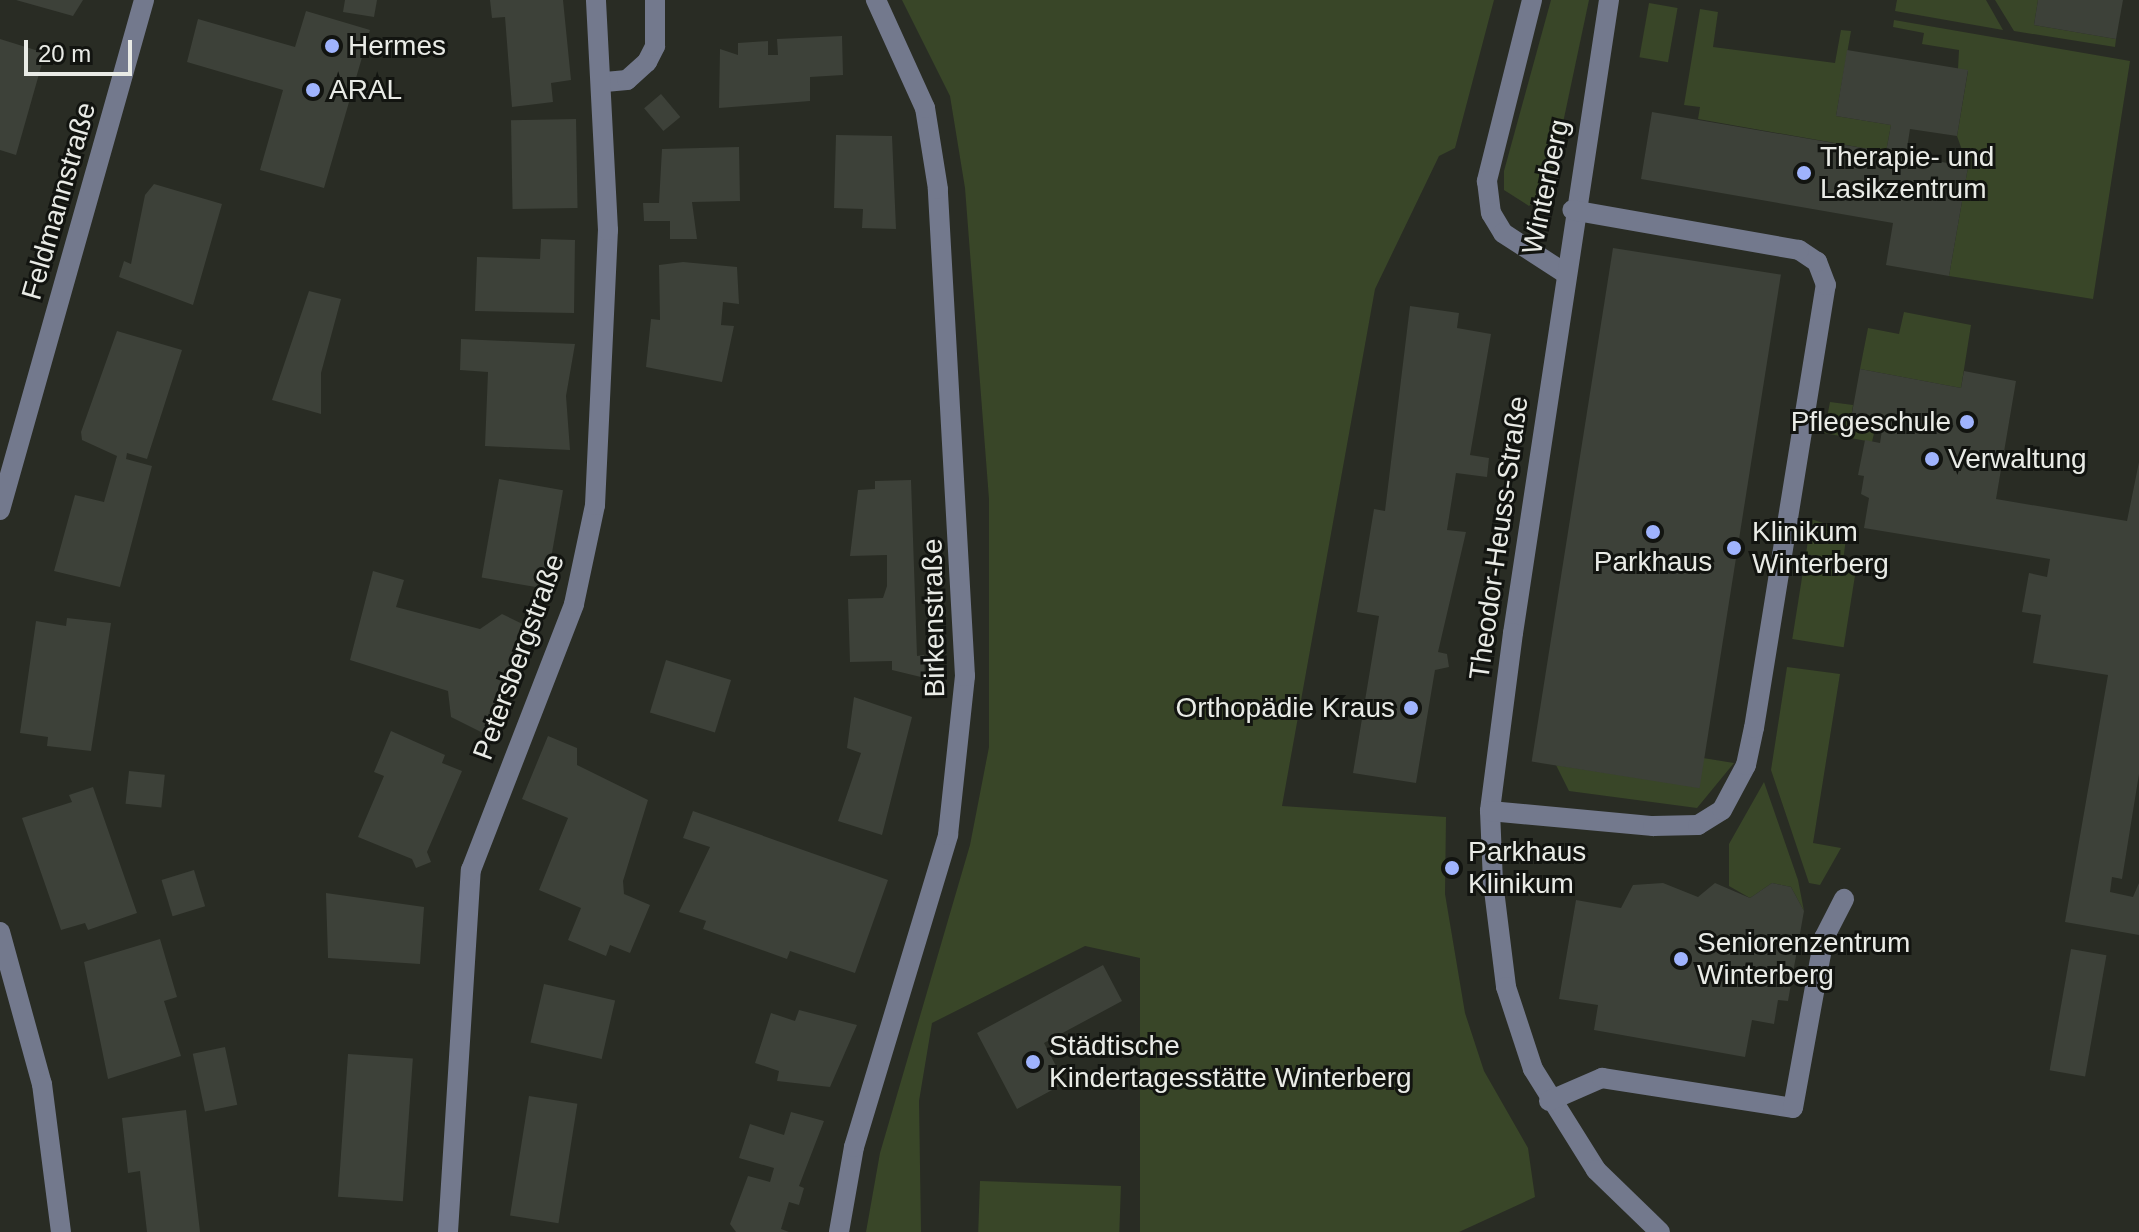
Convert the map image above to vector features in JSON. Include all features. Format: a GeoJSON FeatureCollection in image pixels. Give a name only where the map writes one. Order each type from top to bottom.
{"type":"FeatureCollection","features":[{"type":"Feature","properties":{"kind":"street","name":"Feldmannstraße"},"geometry":{"type":"LineString","coordinates":[[0,510],[144,0]]}},
{"type":"Feature","properties":{"kind":"street","name":"Petersbergstraße"},"geometry":{"type":"LineString","coordinates":[[448,1232],[471,870],[574,604],[595,505],[608,230],[605,82],[596,0]]}},
{"type":"Feature","properties":{"kind":"street"},"geometry":{"type":"LineString","coordinates":[[605,82],[627,80],[647,62],[655,46],[655,0]]}},
{"type":"Feature","properties":{"kind":"street","name":"Birkenstraße"},"geometry":{"type":"LineString","coordinates":[[839,1232],[854,1147],[948,835],[965,676],[938,189],[925,108],[876,0]]}},
{"type":"Feature","properties":{"kind":"street","name":"Winterberg"},"geometry":{"type":"LineString","coordinates":[[1532,0],[1487,181],[1491,213],[1503,233],[1563,272],[1609,0]]}},
{"type":"Feature","properties":{"kind":"street"},"geometry":{"type":"LineString","coordinates":[[1490,811],[1698,825],[1722,810],[1737,786],[1765,664],[1826,285],[1817,262],[1799,250],[1573,210]]}},
{"type":"Feature","properties":{"kind":"street","name":"Theodor-Heuss-Straße"},"geometry":{"type":"LineString","coordinates":[[1563,272],[1490,811],[1506,987],[1517,1033],[1549,1101],[1596,1170],[1660,1232]]}},
{"type":"Feature","properties":{"kind":"street"},"geometry":{"type":"LineString","coordinates":[[1549,1101],[1602,1078],[1793,1108],[1824,938],[1844,899]]}},
{"type":"Feature","properties":{"kind":"street"},"geometry":{"type":"LineString","coordinates":[[0,932],[42,1084],[61,1232]]}},
{"type":"Feature","properties":{"kind":"green space"},"geometry":{"type":"Polygon","coordinates":[[[902,0],[1494,0],[1455,148],[1439,156],[1375,289],[1282,806],[1446,817],[1445,894],[1465,1013],[1484,1071],[1528,1148],[1535,1197],[1459,1232],[1140,1232],[1140,958],[1085,946],[932,1023],[919,1101],[921,1232],[866,1232],[880,1153],[970,845],[989,747],[989,499],[965,188],[950,96],[902,0]]]}},
{"type":"Feature","properties":{"kind":"green space"},"geometry":{"type":"Polygon","coordinates":[[[1551,0],[1589,0],[1549,189],[1529,206],[1504,190],[1504,171],[1551,0]]]}},
{"type":"Feature","properties":{"kind":"green space"},"geometry":{"type":"Polygon","coordinates":[[[1897,0],[1986,0],[2003,30],[1895,11],[1897,0]]]}},
{"type":"Feature","properties":{"kind":"green space"},"geometry":{"type":"Polygon","coordinates":[[[1995,0],[2038,0],[2034,25],[2116,39],[2115,47],[2014,31],[1995,0]]]}},
{"type":"Feature","properties":{"kind":"green space"},"geometry":{"type":"Polygon","coordinates":[[[1649,3],[1678,8],[1668,62],[1639,57],[1649,3]]]}},
{"type":"Feature","properties":{"kind":"green space"},"geometry":{"type":"Polygon","coordinates":[[[1700,9],[1718,12],[1713,47],[1835,63],[1841,30],[1851,31],[1836,116],[1891,125],[1886,152],[1698,119],[1700,107],[1684,105],[1700,9]]]}},
{"type":"Feature","properties":{"kind":"green space"},"geometry":{"type":"Polygon","coordinates":[[[1894,20],[2130,61],[2093,299],[1949,276],[1968,167],[1957,136],[1968,71],[1958,69],[1959,50],[1922,44],[1924,33],[1893,27],[1894,20]]]}},
{"type":"Feature","properties":{"kind":"green space"},"geometry":{"type":"Polygon","coordinates":[[[1904,312],[1971,325],[1961,388],[1860,369],[1868,328],[1899,334],[1904,312]]]}},
{"type":"Feature","properties":{"kind":"green space"},"geometry":{"type":"Polygon","coordinates":[[[1830,402],[1853,405],[1850,424],[1875,429],[1872,442],[1824,433],[1830,402]]]}},
{"type":"Feature","properties":{"kind":"green space"},"geometry":{"type":"Polygon","coordinates":[[[1811,519],[1847,531],[1843,561],[1806,554],[1811,519]]]}},
{"type":"Feature","properties":{"kind":"green space"},"geometry":{"type":"Polygon","coordinates":[[[1804,565],[1855,573],[1844,647],[1792,639],[1804,565]]]}},
{"type":"Feature","properties":{"kind":"green space"},"geometry":{"type":"Polygon","coordinates":[[[1787,667],[1840,674],[1813,843],[1841,848],[1820,885],[1809,883],[1771,770],[1787,667]]]}},
{"type":"Feature","properties":{"kind":"green space"},"geometry":{"type":"Polygon","coordinates":[[[1703,758],[1734,763],[1697,808],[1569,791],[1556,765],[1698,787],[1703,758]]]}},
{"type":"Feature","properties":{"kind":"green space"},"geometry":{"type":"Polygon","coordinates":[[[1764,782],[1798,880],[1804,911],[1791,887],[1772,883],[1750,898],[1729,886],[1729,844],[1764,782]]]}},
{"type":"Feature","properties":{"kind":"green space"},"geometry":{"type":"Polygon","coordinates":[[[980,1181],[1121,1186],[1119,1232],[978,1232],[980,1181]]]}},
{"type":"Feature","properties":{"kind":"building"},"geometry":{"type":"Polygon","coordinates":[[[16,0],[83,0],[73,16],[16,0]]]}},
{"type":"Feature","properties":{"kind":"building"},"geometry":{"type":"Polygon","coordinates":[[[345,0],[377,0],[374,17],[343,12],[345,0]]]}},
{"type":"Feature","properties":{"kind":"building"},"geometry":{"type":"Polygon","coordinates":[[[490,0],[563,0],[571,80],[551,83],[553,102],[512,107],[505,17],[492,18],[490,0]]]}},
{"type":"Feature","properties":{"kind":"building"},"geometry":{"type":"Polygon","coordinates":[[[2038,0],[2123,0],[2116,39],[2034,25],[2038,0]]]}},
{"type":"Feature","properties":{"kind":"building"},"geometry":{"type":"Polygon","coordinates":[[[306,11],[370,30],[324,188],[260,170],[283,90],[187,62],[198,19],[295,47],[306,11]]]}},
{"type":"Feature","properties":{"kind":"building"},"geometry":{"type":"Polygon","coordinates":[[[842,36],[843,75],[810,77],[810,101],[719,108],[720,49],[738,55],[738,43],[768,41],[768,55],[778,55],[777,39],[842,36]]]}},
{"type":"Feature","properties":{"kind":"building"},"geometry":{"type":"Polygon","coordinates":[[[0,39],[45,53],[16,155],[0,150],[0,39]]]}},
{"type":"Feature","properties":{"kind":"building","name":"Therapie- und Lasikzentrum"},"geometry":{"type":"Polygon","coordinates":[[[1847,50],[1968,70],[1957,136],[1910,129],[1906,155],[1968,167],[1949,276],[1886,265],[1893,223],[1641,179],[1652,112],[1886,152],[1891,125],[1836,116],[1847,50]]]}},
{"type":"Feature","properties":{"kind":"building"},"geometry":{"type":"Polygon","coordinates":[[[661,94],[680,117],[663,131],[644,108],[661,94]]]}},
{"type":"Feature","properties":{"kind":"building"},"geometry":{"type":"Polygon","coordinates":[[[576,119],[578,208],[513,209],[511,120],[576,119]]]}},
{"type":"Feature","properties":{"kind":"building"},"geometry":{"type":"Polygon","coordinates":[[[836,135],[892,136],[896,229],[862,228],[863,209],[834,208],[836,135]]]}},
{"type":"Feature","properties":{"kind":"building"},"geometry":{"type":"Polygon","coordinates":[[[739,147],[740,201],[692,202],[697,239],[670,239],[670,221],[644,221],[643,203],[659,203],[662,149],[739,147]]]}},
{"type":"Feature","properties":{"kind":"building"},"geometry":{"type":"Polygon","coordinates":[[[154,184],[222,204],[193,305],[119,277],[124,261],[131,264],[145,195],[154,184]]]}},
{"type":"Feature","properties":{"kind":"building"},"geometry":{"type":"Polygon","coordinates":[[[541,239],[575,240],[574,313],[475,311],[477,257],[540,259],[541,239]]]}},
{"type":"Feature","properties":{"kind":"building","name":"Parkhaus"},"geometry":{"type":"Polygon","coordinates":[[[1613,248],[1781,275],[1700,788],[1532,762],[1613,248]]]}},
{"type":"Feature","properties":{"kind":"building"},"geometry":{"type":"Polygon","coordinates":[[[683,262],[737,267],[739,304],[723,302],[721,325],[734,326],[722,382],[646,367],[651,319],[660,320],[659,265],[683,262]]]}},
{"type":"Feature","properties":{"kind":"building"},"geometry":{"type":"Polygon","coordinates":[[[309,291],[341,299],[321,373],[321,414],[272,400],[309,291]]]}},
{"type":"Feature","properties":{"kind":"building"},"geometry":{"type":"Polygon","coordinates":[[[1410,306],[1459,313],[1457,328],[1491,334],[1470,455],[1489,458],[1487,477],[1456,473],[1447,530],[1466,532],[1438,652],[1447,654],[1449,667],[1435,670],[1416,783],[1353,773],[1379,616],[1357,612],[1374,509],[1385,511],[1410,306]]]}},
{"type":"Feature","properties":{"kind":"building"},"geometry":{"type":"Polygon","coordinates":[[[117,331],[182,350],[147,459],[127,453],[126,459],[152,466],[120,587],[54,571],[75,495],[104,502],[117,456],[82,440],[81,432],[117,331]]]}},
{"type":"Feature","properties":{"kind":"building"},"geometry":{"type":"Polygon","coordinates":[[[461,339],[575,344],[566,396],[570,450],[485,446],[488,372],[460,370],[461,339]]]}},
{"type":"Feature","properties":{"kind":"building"},"geometry":{"type":"Polygon","coordinates":[[[1860,369],[1961,388],[1964,371],[2016,381],[1996,499],[2127,521],[2139,462],[2139,774],[2122,879],[2112,877],[2110,892],[2133,897],[2139,883],[2139,935],[2065,922],[2108,675],[2033,663],[2041,615],[2022,612],[2029,573],[2047,577],[2050,559],[1864,528],[1869,498],[1861,494],[1864,476],[1858,475],[1865,440],[1880,443],[1882,430],[1850,424],[1860,369]]]}},
{"type":"Feature","properties":{"kind":"building"},"geometry":{"type":"Polygon","coordinates":[[[499,479],[563,490],[546,589],[482,577],[499,479]]]}},
{"type":"Feature","properties":{"kind":"building"},"geometry":{"type":"Polygon","coordinates":[[[911,480],[917,656],[924,655],[925,678],[892,670],[892,661],[850,662],[848,599],[883,598],[887,586],[887,555],[850,556],[858,490],[875,489],[875,481],[911,480]]]}},
{"type":"Feature","properties":{"kind":"building"},"geometry":{"type":"Polygon","coordinates":[[[373,571],[404,580],[396,607],[480,629],[502,614],[533,629],[483,733],[451,717],[448,691],[350,660],[373,571]]]}},
{"type":"Feature","properties":{"kind":"building"},"geometry":{"type":"Polygon","coordinates":[[[67,618],[111,623],[91,751],[47,746],[48,737],[20,733],[36,621],[66,626],[67,618]]]}},
{"type":"Feature","properties":{"kind":"building"},"geometry":{"type":"Polygon","coordinates":[[[666,660],[731,680],[715,732],[650,713],[666,660]]]}},
{"type":"Feature","properties":{"kind":"building"},"geometry":{"type":"Polygon","coordinates":[[[854,697],[912,717],[882,835],[838,821],[861,753],[847,748],[854,697]]]}},
{"type":"Feature","properties":{"kind":"building"},"geometry":{"type":"Polygon","coordinates":[[[391,731],[445,755],[442,763],[462,771],[427,852],[431,862],[416,868],[412,859],[358,837],[384,776],[374,772],[391,731]]]}},
{"type":"Feature","properties":{"kind":"building"},"geometry":{"type":"Polygon","coordinates":[[[548,736],[577,748],[577,765],[648,800],[623,881],[624,894],[650,905],[630,953],[610,945],[606,956],[568,940],[581,908],[539,890],[568,818],[522,799],[548,736]]]}},
{"type":"Feature","properties":{"kind":"building"},"geometry":{"type":"Polygon","coordinates":[[[129,771],[165,775],[161,808],[126,804],[129,771]]]}},
{"type":"Feature","properties":{"kind":"building"},"geometry":{"type":"Polygon","coordinates":[[[93,787],[137,913],[88,930],[85,923],[61,930],[22,818],[72,802],[69,795],[93,787]]]}},
{"type":"Feature","properties":{"kind":"building"},"geometry":{"type":"Polygon","coordinates":[[[693,811],[888,880],[855,973],[790,951],[787,959],[703,929],[706,921],[679,912],[710,847],[683,838],[693,811]]]}},
{"type":"Feature","properties":{"kind":"building"},"geometry":{"type":"Polygon","coordinates":[[[194,870],[205,906],[173,916],[161,880],[194,870]]]}},
{"type":"Feature","properties":{"kind":"building","name":"Seniorenzentrum Winterberg"},"geometry":{"type":"Polygon","coordinates":[[[1663,883],[1698,897],[1715,883],[1750,898],[1772,883],[1791,887],[1804,911],[1788,1001],[1778,1000],[1774,1024],[1752,1020],[1745,1057],[1594,1030],[1598,1005],[1559,999],[1576,900],[1621,908],[1633,885],[1663,883]]]}},
{"type":"Feature","properties":{"kind":"building"},"geometry":{"type":"Polygon","coordinates":[[[326,893],[424,907],[420,964],[328,958],[326,893]]]}},
{"type":"Feature","properties":{"kind":"building"},"geometry":{"type":"Polygon","coordinates":[[[160,939],[177,997],[164,1001],[181,1056],[108,1079],[84,962],[160,939]]]}},
{"type":"Feature","properties":{"kind":"building"},"geometry":{"type":"Polygon","coordinates":[[[2071,949],[2106,955],[2085,1076],[2050,1070],[2071,949]]]}},
{"type":"Feature","properties":{"kind":"building"},"geometry":{"type":"Polygon","coordinates":[[[1103,965],[1122,1001],[1044,1043],[1065,1083],[1017,1109],[977,1033],[1103,965]]]}},
{"type":"Feature","properties":{"kind":"building"},"geometry":{"type":"Polygon","coordinates":[[[544,984],[615,1000],[602,1059],[531,1042],[544,984]]]}},
{"type":"Feature","properties":{"kind":"building"},"geometry":{"type":"Polygon","coordinates":[[[799,1010],[857,1025],[830,1087],[777,1081],[779,1071],[755,1063],[771,1013],[795,1021],[799,1010]]]}},
{"type":"Feature","properties":{"kind":"building"},"geometry":{"type":"Polygon","coordinates":[[[225,1047],[237,1105],[205,1112],[193,1054],[225,1047]]]}},
{"type":"Feature","properties":{"kind":"building"},"geometry":{"type":"Polygon","coordinates":[[[348,1054],[413,1059],[403,1201],[338,1197],[348,1054]]]}},
{"type":"Feature","properties":{"kind":"building"},"geometry":{"type":"Polygon","coordinates":[[[529,1096],[577,1104],[558,1223],[510,1216],[529,1096]]]}},
{"type":"Feature","properties":{"kind":"building"},"geometry":{"type":"Polygon","coordinates":[[[186,1110],[200,1232],[147,1232],[140,1171],[128,1173],[122,1118],[186,1110]]]}},
{"type":"Feature","properties":{"kind":"building"},"geometry":{"type":"Polygon","coordinates":[[[791,1112],[824,1121],[799,1186],[804,1188],[799,1205],[789,1202],[781,1229],[789,1232],[736,1232],[730,1224],[748,1176],[770,1182],[774,1168],[739,1158],[750,1124],[784,1135],[791,1112]]]}},
{"type":"Feature","properties":{"kind":"place","name":"Hermes"},"geometry":{"type":"Point","coordinates":[332,46]}},
{"type":"Feature","properties":{"kind":"place","name":"ARAL"},"geometry":{"type":"Point","coordinates":[313,90]}},
{"type":"Feature","properties":{"kind":"place","name":"Therapie- und Lasikzentrum"},"geometry":{"type":"Point","coordinates":[1804,173]}},
{"type":"Feature","properties":{"kind":"place","name":"Pflegeschule"},"geometry":{"type":"Point","coordinates":[1967,422]}},
{"type":"Feature","properties":{"kind":"place","name":"Verwaltung"},"geometry":{"type":"Point","coordinates":[1932,459]}},
{"type":"Feature","properties":{"kind":"place","name":"Parkhaus"},"geometry":{"type":"Point","coordinates":[1653,532]}},
{"type":"Feature","properties":{"kind":"place","name":"Klinikum Winterberg"},"geometry":{"type":"Point","coordinates":[1734,548]}},
{"type":"Feature","properties":{"kind":"place","name":"Orthopädie Kraus"},"geometry":{"type":"Point","coordinates":[1411,708]}},
{"type":"Feature","properties":{"kind":"place","name":"Parkhaus Klinikum"},"geometry":{"type":"Point","coordinates":[1452,868]}},
{"type":"Feature","properties":{"kind":"place","name":"Seniorenzentrum Winterberg"},"geometry":{"type":"Point","coordinates":[1681,959]}},
{"type":"Feature","properties":{"kind":"place","name":"Städtische Kindertagesstätte Winterberg"},"geometry":{"type":"Point","coordinates":[1033,1062]}}]}
